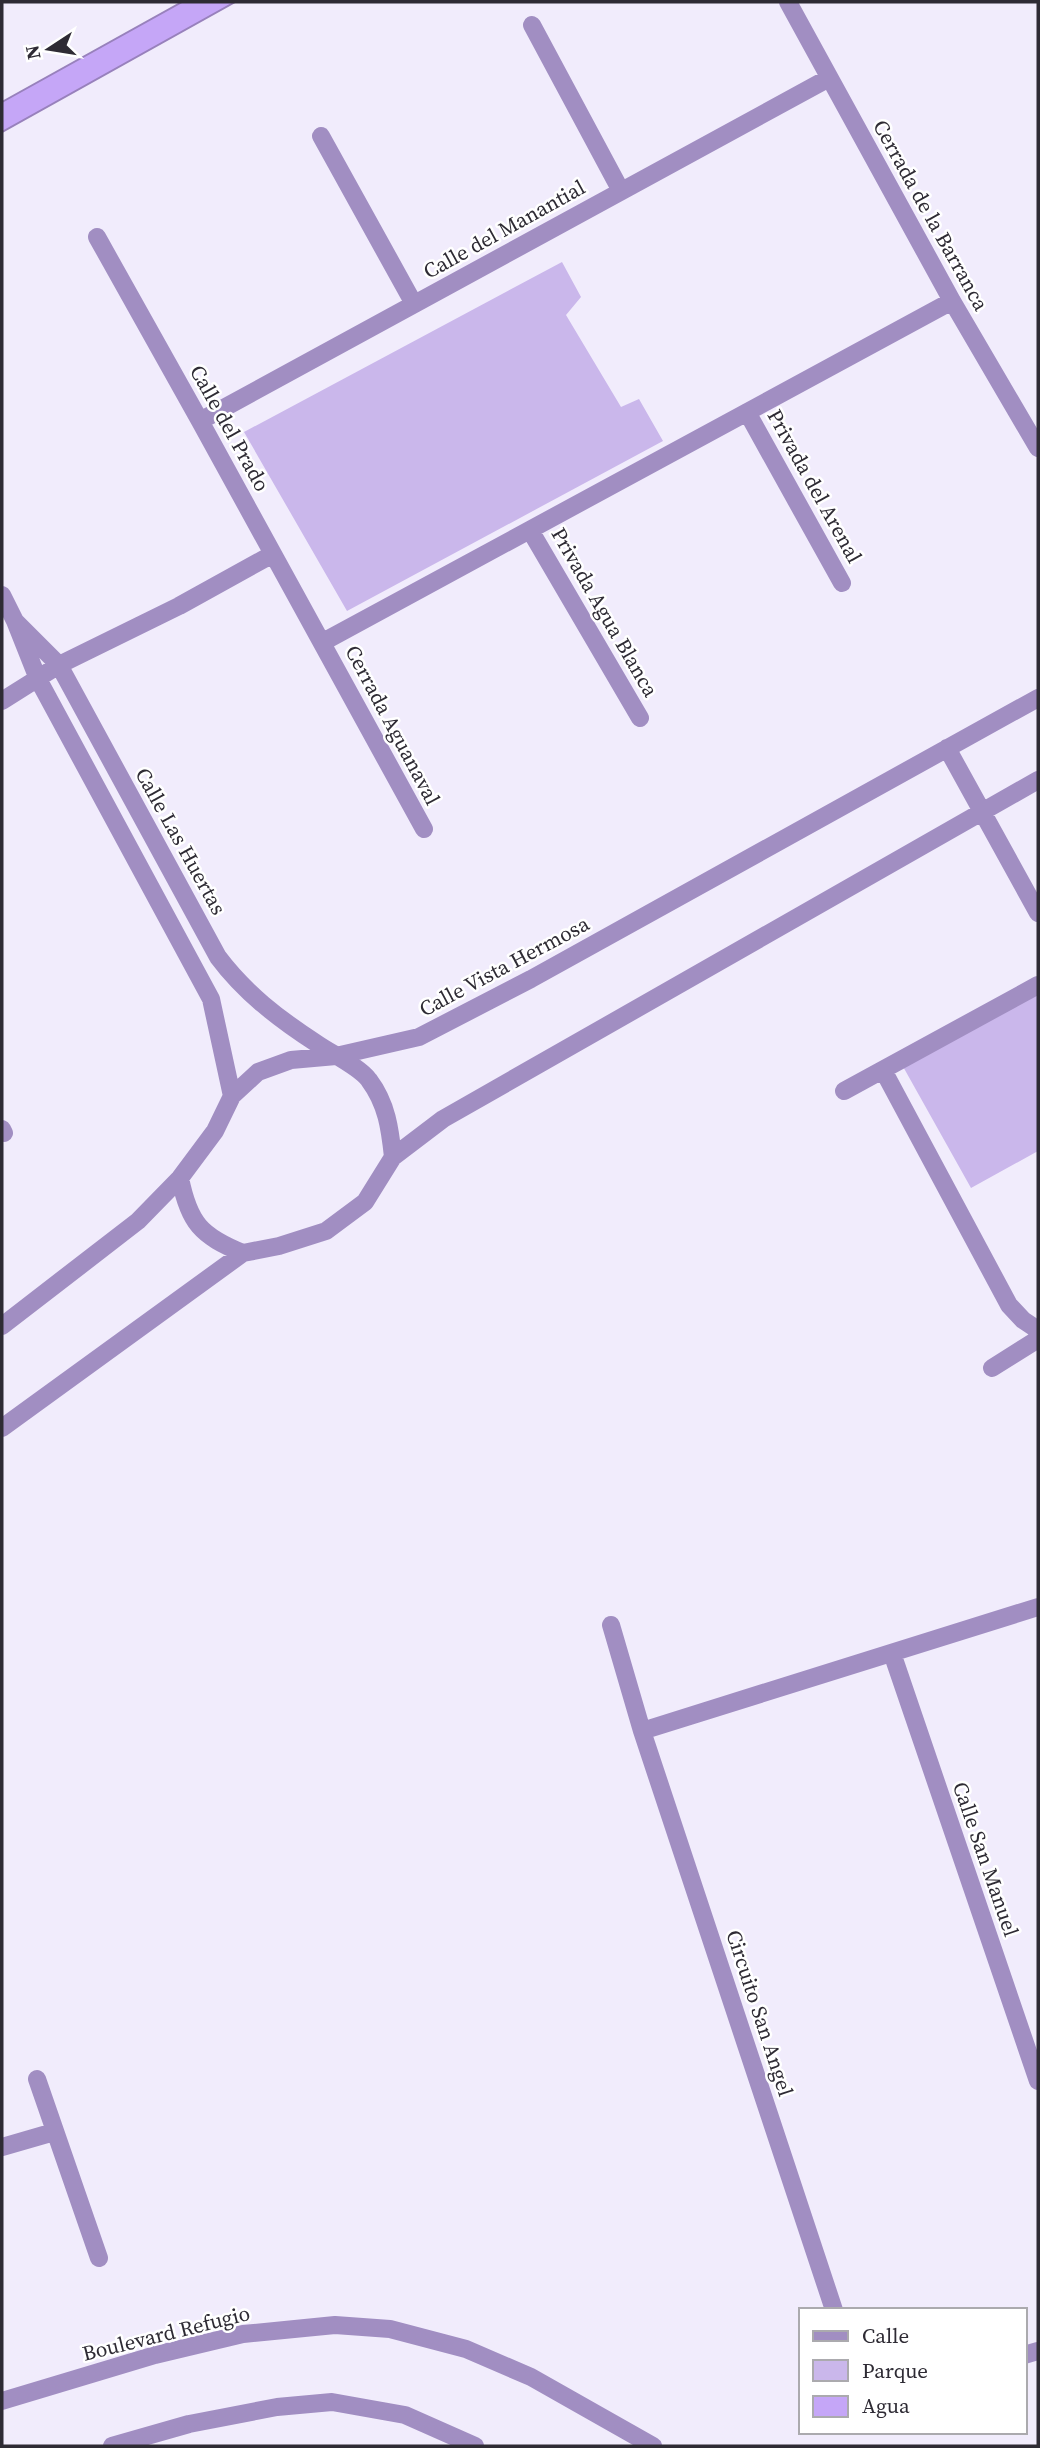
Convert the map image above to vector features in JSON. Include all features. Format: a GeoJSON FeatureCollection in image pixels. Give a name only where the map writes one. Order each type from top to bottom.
{"type":"FeatureCollection","features":[{"type":"Feature","properties":{"kind":"street","name":"Cerrada de la Barranca"},"geometry":{"type":"LineString","coordinates":[[789,2],[952,301],[1038,448]]}},
{"type":"Feature","properties":{"kind":"street"},"geometry":{"type":"LineString","coordinates":[[532,25],[621,191]]}},
{"type":"Feature","properties":{"kind":"street","name":"Calle del Manantial"},"geometry":{"type":"LineString","coordinates":[[200,421],[829,78]]}},
{"type":"Feature","properties":{"kind":"street"},"geometry":{"type":"LineString","coordinates":[[321,136],[414,304]]}},
{"type":"Feature","properties":{"kind":"street","name":"Calle del Prado"},"geometry":{"type":"LineString","coordinates":[[96,237],[323,642]]}},
{"type":"Feature","properties":{"kind":"street"},"geometry":{"type":"LineString","coordinates":[[323,642],[952,301]]}},
{"type":"Feature","properties":{"kind":"street","name":"Privada del Arenal"},"geometry":{"type":"LineString","coordinates":[[747,412],[842,583]]}},
{"type":"Feature","properties":{"kind":"street","name":"Privada Agua Blanca"},"geometry":{"type":"LineString","coordinates":[[530,530],[640,718]]}},
{"type":"Feature","properties":{"kind":"street"},"geometry":{"type":"LineString","coordinates":[[2,701],[59,665],[179,606],[273,554]]}},
{"type":"Feature","properties":{"kind":"street","name":"Calle Las Huertas"},"geometry":{"type":"LineString","coordinates":[[2,595],[38,679],[211,999],[232,1096]]}},
{"type":"Feature","properties":{"kind":"street","name":"Calle Las Huertas"},"geometry":{"type":"LineString","coordinates":[[15,621],[59,665],[218,957],[236,981],[278,1018],[336,1056]]}},
{"type":"Feature","properties":{"kind":"street","name":"Cerrada Aguanaval"},"geometry":{"type":"LineString","coordinates":[[323,642],[424,829]]}},
{"type":"Feature","properties":{"kind":"street","name":"Calle Vista Hermosa"},"geometry":{"type":"LineString","coordinates":[[2,1326],[138,1221],[180,1178],[215,1131],[232,1096],[258,1072],[291,1060],[336,1056],[419,1037],[531,979],[1038,698]]}},
{"type":"Feature","properties":{"kind":"street"},"geometry":{"type":"LineString","coordinates":[[947,748],[1038,913]]}},
{"type":"Feature","properties":{"kind":"street"},"geometry":{"type":"LineString","coordinates":[[2,1428],[243,1253],[279,1246],[326,1231],[365,1202],[393,1157],[443,1119],[1038,780]]}},
{"type":"Feature","properties":{"kind":"street"},"geometry":{"type":"LineString","coordinates":[[844,1091],[1038,985]]}},
{"type":"Feature","properties":{"kind":"street"},"geometry":{"type":"LineString","coordinates":[[336,1056],[367,1077],[380,1097],[388,1118],[393,1157]]}},
{"type":"Feature","properties":{"kind":"street"},"geometry":{"type":"LineString","coordinates":[[883,1070],[1009,1305],[1023,1320],[1038,1330]]}},
{"type":"Feature","properties":{"kind":"street"},"geometry":{"type":"LineString","coordinates":[[180,1178],[184,1199],[195,1221],[214,1241],[243,1253]]}},
{"type":"Feature","properties":{"kind":"street"},"geometry":{"type":"LineString","coordinates":[[992,1368],[1038,1339]]}},
{"type":"Feature","properties":{"kind":"street"},"geometry":{"type":"LineString","coordinates":[[642,1731],[1038,1606]]}},
{"type":"Feature","properties":{"kind":"street","name":"Circuito San Angel"},"geometry":{"type":"LineString","coordinates":[[611,1625],[642,1731],[833,2308]]}},
{"type":"Feature","properties":{"kind":"street","name":"Calle San Manuel"},"geometry":{"type":"LineString","coordinates":[[891,1653],[1038,2081]]}},
{"type":"Feature","properties":{"kind":"street"},"geometry":{"type":"LineString","coordinates":[[37,2079],[99,2258]]}},
{"type":"Feature","properties":{"kind":"street"},"geometry":{"type":"LineString","coordinates":[[2,2147],[54,2132]]}},
{"type":"Feature","properties":{"kind":"street","name":"Boulevard Refugio"},"geometry":{"type":"LineString","coordinates":[[2,2401],[155,2355],[243,2334],[335,2325],[390,2329],[466,2349],[531,2376],[653,2446]]}},
{"type":"Feature","properties":{"kind":"street"},"geometry":{"type":"LineString","coordinates":[[113,2446],[189,2424],[277,2407],[332,2402],[405,2415],[475,2446]]}},
{"type":"Feature","properties":{"kind":"green space"},"geometry":{"type":"Polygon","coordinates":[[[562,262],[581,297],[566,315],[621,407],[639,399],[663,441],[347,611],[244,432],[562,262]]]}},
{"type":"Feature","properties":{"kind":"green space"},"geometry":{"type":"Polygon","coordinates":[[[1038,988],[1038,1151],[971,1188],[901,1063],[1038,988]]]}},
{"type":"Feature","properties":{"kind":"water"},"geometry":{"type":"Polygon","coordinates":[[[182,2],[235,2],[2,132],[2,102],[182,2]]]}}]}
